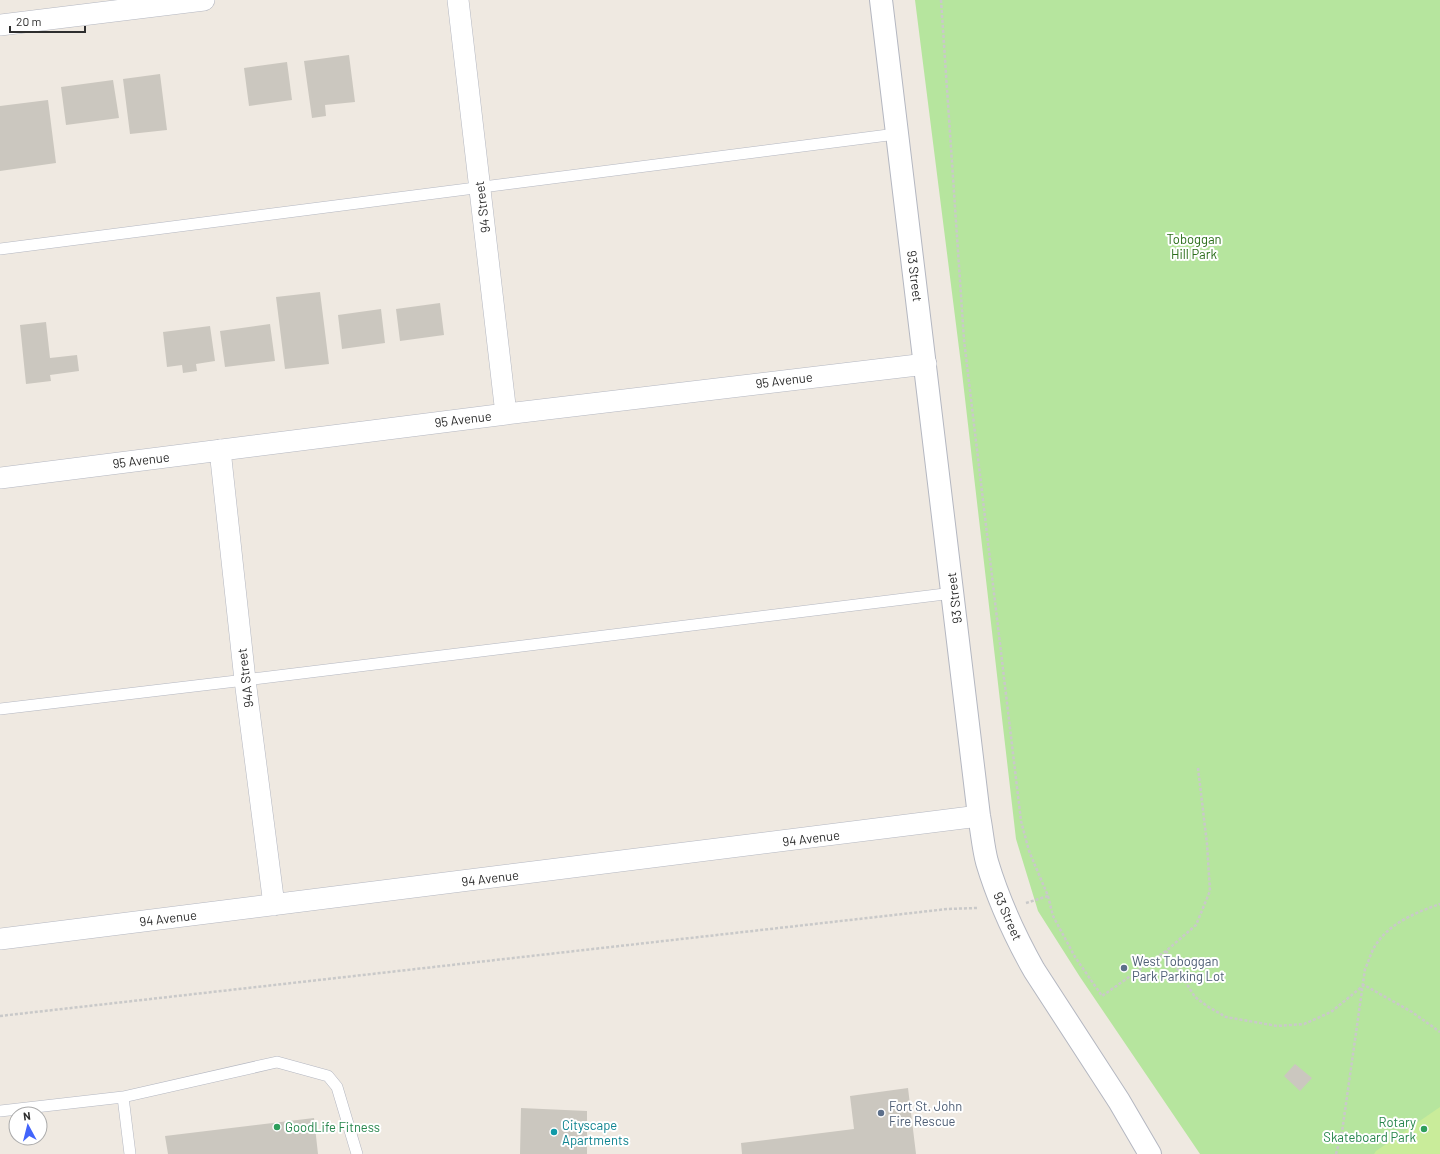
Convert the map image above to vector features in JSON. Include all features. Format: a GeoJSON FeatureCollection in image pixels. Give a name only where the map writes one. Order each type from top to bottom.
{"type":"FeatureCollection","features":[{"type":"Feature","properties":{"kind":"street"},"geometry":{"type":"LineString","coordinates":[[0,25],[204,0]]}},
{"type":"Feature","properties":{"kind":"street","name":"94 Street"},"geometry":{"type":"LineString","coordinates":[[458,0],[506,414]]}},
{"type":"Feature","properties":{"kind":"street","name":"93 Street"},"geometry":{"type":"LineString","coordinates":[[880,0],[954,593],[979,816],[987,861],[995,887],[1023,950],[1057,1006],[1119,1101],[1150,1154]]}},
{"type":"Feature","properties":{"kind":"street","name":"95 Avenue"},"geometry":{"type":"LineString","coordinates":[[0,478],[506,414],[926,364]]}},
{"type":"Feature","properties":{"kind":"street","name":"94A Street"},"geometry":{"type":"LineString","coordinates":[[220,450],[246,680],[274,905]]}},
{"type":"Feature","properties":{"kind":"street","name":"94 Avenue"},"geometry":{"type":"LineString","coordinates":[[0,939],[979,816]]}},
{"type":"Feature","properties":{"kind":"lane"},"geometry":{"type":"LineString","coordinates":[[0,249],[896,134]]}},
{"type":"Feature","properties":{"kind":"lane"},"geometry":{"type":"LineString","coordinates":[[0,709],[954,593]]}},
{"type":"Feature","properties":{"kind":"lane"},"geometry":{"type":"LineString","coordinates":[[0,1111],[123,1097],[277,1062],[328,1076],[338,1086],[357,1154]]}},
{"type":"Feature","properties":{"kind":"lane"},"geometry":{"type":"LineString","coordinates":[[123,1097],[130,1154]]}},
{"type":"Feature","properties":{"kind":"path"},"geometry":{"type":"LineString","coordinates":[[941,0],[964,340],[1015,782],[1021,820],[1029,851],[1048,896],[1053,916],[1075,957],[1102,996],[1166,952],[1196,925],[1210,891],[1207,844],[1198,768]]}},
{"type":"Feature","properties":{"kind":"path"},"geometry":{"type":"LineString","coordinates":[[1021,905],[1048,896]]}},
{"type":"Feature","properties":{"kind":"path"},"geometry":{"type":"LineString","coordinates":[[1336,1154],[1342,1132],[1365,969],[1375,946],[1383,935],[1406,918],[1440,904]]}},
{"type":"Feature","properties":{"kind":"path"},"geometry":{"type":"LineString","coordinates":[[0,1016],[947,910]]}},
{"type":"Feature","properties":{"kind":"path"},"geometry":{"type":"LineString","coordinates":[[1166,952],[1195,997],[1207,1006],[1226,1017],[1277,1026],[1304,1024],[1331,1012],[1364,984]]}},
{"type":"Feature","properties":{"kind":"path"},"geometry":{"type":"LineString","coordinates":[[1364,984],[1412,1012],[1440,1032]]}},
{"type":"Feature","properties":{"kind":"green space","name":"Toboggan Hill Park"},"geometry":{"type":"Polygon","coordinates":[[[915,0],[1440,0],[1440,1154],[1200,1154],[1080,977],[1038,911],[1016,839],[961,364],[915,0]]]}},
{"type":"Feature","properties":{"kind":"green space","name":"Rotary Skateboard Park"},"geometry":{"type":"Polygon","coordinates":[[[1440,1107],[1440,1154],[1374,1154],[1376,1151],[1440,1107]]]}},
{"type":"Feature","properties":{"kind":"building"},"geometry":{"type":"Polygon","coordinates":[[[349,55],[355,102],[325,105],[326,116],[312,118],[304,61],[349,55]]]}},
{"type":"Feature","properties":{"kind":"building"},"geometry":{"type":"Polygon","coordinates":[[[287,62],[292,100],[249,106],[244,68],[287,62]]]}},
{"type":"Feature","properties":{"kind":"building"},"geometry":{"type":"Polygon","coordinates":[[[160,74],[167,130],[130,134],[123,79],[160,74]]]}},
{"type":"Feature","properties":{"kind":"building"},"geometry":{"type":"Polygon","coordinates":[[[113,80],[119,118],[66,125],[61,87],[113,80]]]}},
{"type":"Feature","properties":{"kind":"building"},"geometry":{"type":"Polygon","coordinates":[[[48,100],[56,163],[0,171],[0,106],[48,100]]]}},
{"type":"Feature","properties":{"kind":"building"},"geometry":{"type":"Polygon","coordinates":[[[320,292],[329,364],[285,369],[276,297],[320,292]]]}},
{"type":"Feature","properties":{"kind":"building"},"geometry":{"type":"Polygon","coordinates":[[[440,303],[444,335],[400,341],[396,309],[440,303]]]}},
{"type":"Feature","properties":{"kind":"building"},"geometry":{"type":"Polygon","coordinates":[[[381,309],[385,343],[342,349],[338,315],[381,309]]]}},
{"type":"Feature","properties":{"kind":"building"},"geometry":{"type":"Polygon","coordinates":[[[46,322],[50,358],[77,355],[79,371],[50,375],[51,381],[26,384],[20,325],[46,322]]]}},
{"type":"Feature","properties":{"kind":"building"},"geometry":{"type":"Polygon","coordinates":[[[270,324],[275,361],[225,367],[220,331],[270,324]]]}},
{"type":"Feature","properties":{"kind":"building"},"geometry":{"type":"Polygon","coordinates":[[[210,326],[215,361],[196,364],[197,371],[183,373],[182,365],[167,367],[163,332],[210,326]]]}},
{"type":"Feature","properties":{"kind":"building"},"geometry":{"type":"Polygon","coordinates":[[[1295,1064],[1312,1078],[1300,1091],[1284,1076],[1295,1064]]]}},
{"type":"Feature","properties":{"kind":"building","name":"Fort St. John Fire Rescue"},"geometry":{"type":"Polygon","coordinates":[[[908,1088],[916,1154],[742,1154],[741,1143],[854,1129],[850,1096],[908,1088]]]}},
{"type":"Feature","properties":{"kind":"building","name":"Cityscape Apartments"},"geometry":{"type":"Polygon","coordinates":[[[521,1108],[587,1111],[587,1154],[520,1154],[521,1108]]]}},
{"type":"Feature","properties":{"kind":"building","name":"GoodLife Fitness"},"geometry":{"type":"Polygon","coordinates":[[[314,1118],[318,1154],[168,1154],[165,1136],[314,1118]]]}},
{"type":"Feature","properties":{"kind":"place","name":"West Toboggan Park Parking Lot"},"geometry":{"type":"Point","coordinates":[1124,968]}},
{"type":"Feature","properties":{"kind":"place","name":"Fort St. John Fire Rescue"},"geometry":{"type":"Point","coordinates":[881,1113]}},
{"type":"Feature","properties":{"kind":"place","name":"GoodLife Fitness"},"geometry":{"type":"Point","coordinates":[277,1127]}},
{"type":"Feature","properties":{"kind":"place","name":"Rotary Skateboard Park"},"geometry":{"type":"Point","coordinates":[1424,1129]}},
{"type":"Feature","properties":{"kind":"place","name":"Cityscape Apartments"},"geometry":{"type":"Point","coordinates":[554,1132]}}]}
